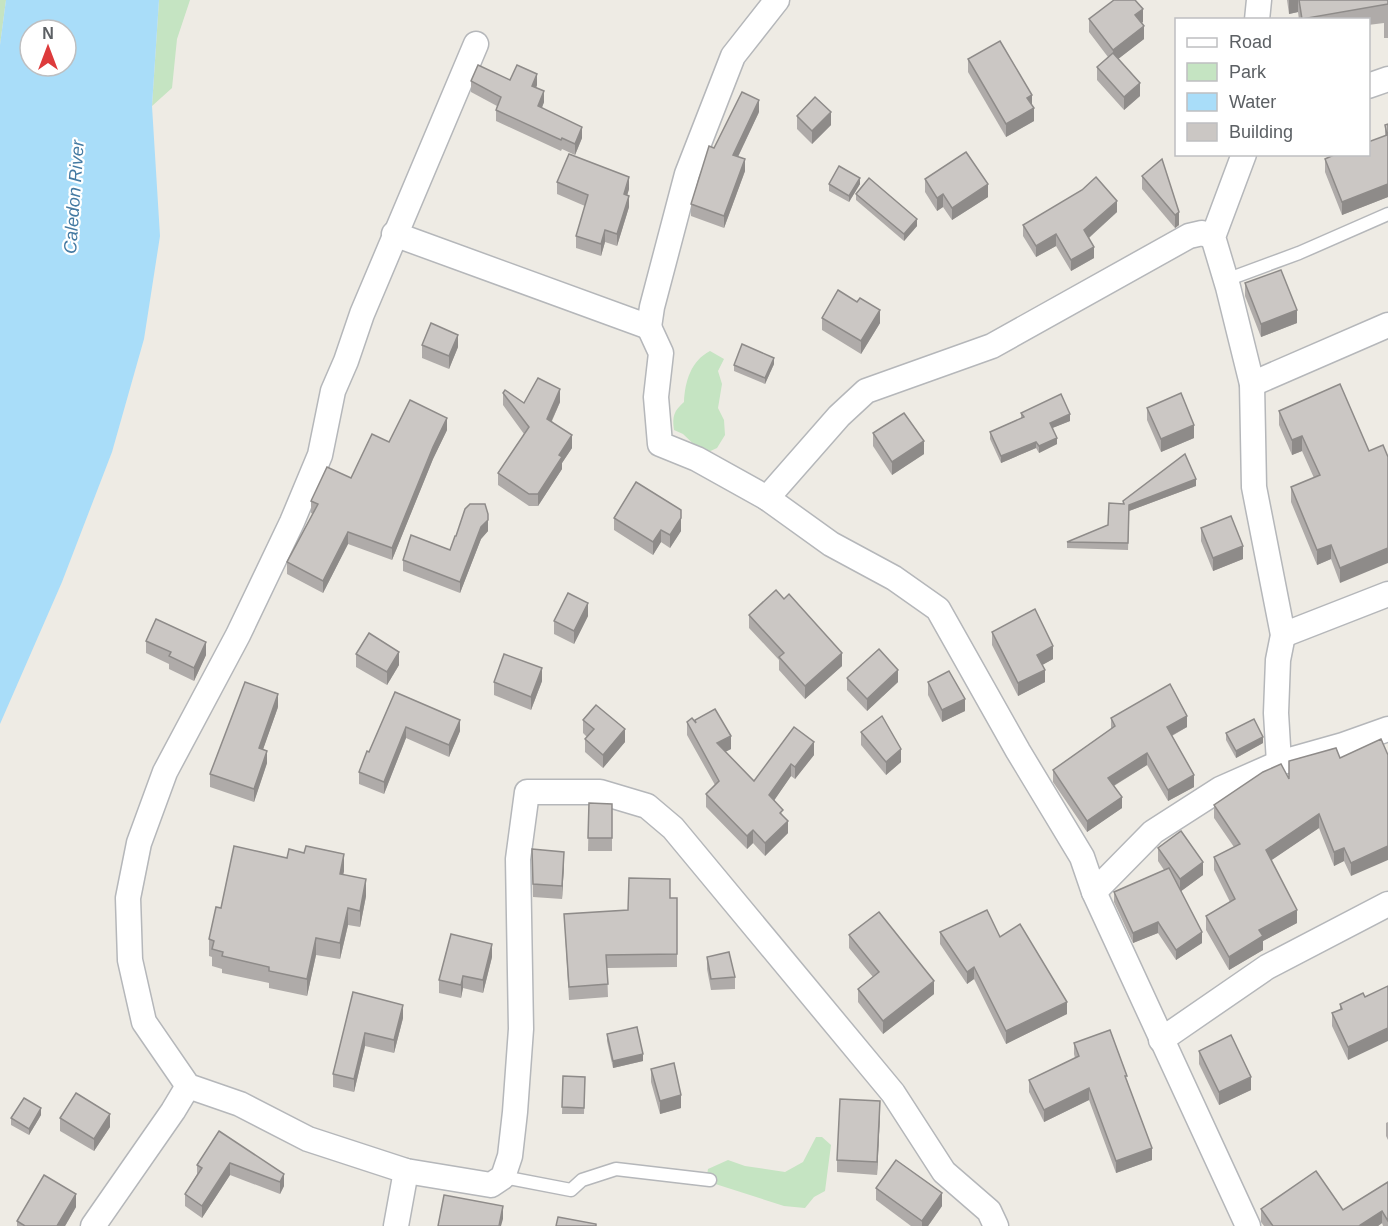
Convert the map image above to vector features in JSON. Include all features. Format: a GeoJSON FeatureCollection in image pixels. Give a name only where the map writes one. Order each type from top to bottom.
{"type":"FeatureCollection","features":[{"type":"Feature","properties":{"kind":"street"},"geometry":{"type":"LineString","coordinates":[[777,0],[733,56],[687,174],[652,307],[649,327],[661,353],[656,397],[660,444],[697,459],[767,498],[831,544],[894,578],[938,609],[1018,751],[1082,857],[1094,892],[1248,1226]]}},
{"type":"Feature","properties":{"kind":"street"},"geometry":{"type":"LineString","coordinates":[[1257,18],[1259,0]]}},
{"type":"Feature","properties":{"kind":"street"},"geometry":{"type":"LineString","coordinates":[[476,44],[362,314],[333,391],[320,455],[296,513],[238,635],[165,772],[138,843],[128,898],[129,960],[144,1022],[188,1086],[240,1104],[308,1139],[406,1171],[491,1185],[502,1177],[510,1156],[521,1029],[518,859],[527,792],[600,792],[647,806],[673,828],[893,1093],[944,1172],[989,1211],[996,1226]]}},
{"type":"Feature","properties":{"kind":"street"},"geometry":{"type":"LineString","coordinates":[[1370,85],[1388,79]]}},
{"type":"Feature","properties":{"kind":"street"},"geometry":{"type":"LineString","coordinates":[[1243,156],[1213,237],[1252,384],[1254,487],[1283,635],[1278,660],[1276,713],[1279,763]]}},
{"type":"Feature","properties":{"kind":"street"},"geometry":{"type":"LineString","coordinates":[[767,498],[839,416],[866,391],[992,346],[1189,236],[1202,233],[1213,237]]}},
{"type":"Feature","properties":{"kind":"street"},"geometry":{"type":"LineString","coordinates":[[394,234],[649,327]]}},
{"type":"Feature","properties":{"kind":"street"},"geometry":{"type":"LineString","coordinates":[[1252,384],[1388,325]]}},
{"type":"Feature","properties":{"kind":"street"},"geometry":{"type":"LineString","coordinates":[[1283,635],[1388,594]]}},
{"type":"Feature","properties":{"kind":"street"},"geometry":{"type":"LineString","coordinates":[[1094,892],[1153,832],[1220,789],[1279,763],[1344,745],[1388,729]]}},
{"type":"Feature","properties":{"kind":"street"},"geometry":{"type":"LineString","coordinates":[[1161,1040],[1267,968],[1388,904]]}},
{"type":"Feature","properties":{"kind":"street"},"geometry":{"type":"LineString","coordinates":[[93,1226],[188,1086]]}},
{"type":"Feature","properties":{"kind":"street"},"geometry":{"type":"LineString","coordinates":[[396,1226],[406,1171]]}},
{"type":"Feature","properties":{"kind":"lane"},"geometry":{"type":"LineString","coordinates":[[1226,280],[1299,253],[1388,214]]}},
{"type":"Feature","properties":{"kind":"lane"},"geometry":{"type":"LineString","coordinates":[[502,1177],[571,1190],[582,1180],[616,1169],[710,1179]]}},
{"type":"Feature","properties":{"kind":"green space"},"geometry":{"type":"Polygon","coordinates":[[[0,0],[6,0],[0,45],[0,0]]]}},
{"type":"Feature","properties":{"kind":"green space"},"geometry":{"type":"Polygon","coordinates":[[[159,0],[190,0],[177,39],[172,88],[152,106],[159,0]]]}},
{"type":"Feature","properties":{"kind":"green space"},"geometry":{"type":"Polygon","coordinates":[[[710,351],[724,359],[718,371],[722,384],[718,408],[724,420],[725,435],[717,448],[704,454],[683,434],[674,430],[673,421],[674,414],[684,402],[690,372],[698,360],[710,351]]]}},
{"type":"Feature","properties":{"kind":"green space"},"geometry":{"type":"Polygon","coordinates":[[[816,1137],[822,1137],[831,1145],[825,1191],[814,1197],[805,1208],[784,1206],[706,1181],[708,1169],[728,1160],[745,1166],[785,1172],[803,1162],[816,1137]]]}},
{"type":"Feature","properties":{"kind":"water","name":"Caledon River"},"geometry":{"type":"Polygon","coordinates":[[[6,0],[159,0],[152,106],[160,236],[144,339],[112,452],[62,582],[0,724],[0,45],[6,0]]]}},
{"type":"Feature","properties":{"kind":"building"},"geometry":{"type":"Polygon","coordinates":[[[1114,0],[1135,0],[1143,9],[1135,15],[1144,26],[1113,50],[1089,19],[1114,0]]]}},
{"type":"Feature","properties":{"kind":"building"},"geometry":{"type":"Polygon","coordinates":[[[1299,0],[1388,0],[1388,4],[1302,18],[1299,0]]]}},
{"type":"Feature","properties":{"kind":"building"},"geometry":{"type":"Polygon","coordinates":[[[1000,41],[1032,95],[1027,98],[1034,108],[1006,124],[968,59],[1000,41]]]}},
{"type":"Feature","properties":{"kind":"building"},"geometry":{"type":"Polygon","coordinates":[[[1113,53],[1140,83],[1124,97],[1097,67],[1113,53]]]}},
{"type":"Feature","properties":{"kind":"building"},"geometry":{"type":"Polygon","coordinates":[[[478,65],[510,80],[517,65],[537,74],[532,86],[544,91],[538,106],[582,127],[575,144],[562,138],[561,140],[496,110],[501,97],[471,81],[478,65]]]}},
{"type":"Feature","properties":{"kind":"building"},"geometry":{"type":"Polygon","coordinates":[[[742,92],[759,100],[733,155],[745,159],[724,216],[691,204],[709,146],[714,148],[742,92]]]}},
{"type":"Feature","properties":{"kind":"building"},"geometry":{"type":"Polygon","coordinates":[[[815,97],[831,112],[812,131],[797,116],[815,97]]]}},
{"type":"Feature","properties":{"kind":"building"},"geometry":{"type":"Polygon","coordinates":[[[1388,124],[1388,184],[1342,202],[1325,159],[1332,156],[1370,156],[1370,141],[1387,135],[1385,125],[1388,124]]]}},
{"type":"Feature","properties":{"kind":"building"},"geometry":{"type":"Polygon","coordinates":[[[966,152],[988,184],[952,208],[943,194],[937,198],[925,179],[966,152]]]}},
{"type":"Feature","properties":{"kind":"building"},"geometry":{"type":"Polygon","coordinates":[[[569,154],[629,177],[624,194],[629,196],[617,234],[605,230],[601,244],[576,236],[588,195],[557,182],[569,154]]]}},
{"type":"Feature","properties":{"kind":"building"},"geometry":{"type":"Polygon","coordinates":[[[1162,159],[1179,212],[1175,215],[1142,176],[1162,159]]]}},
{"type":"Feature","properties":{"kind":"building"},"geometry":{"type":"Polygon","coordinates":[[[839,166],[860,178],[849,196],[829,184],[839,166]]]}},
{"type":"Feature","properties":{"kind":"building"},"geometry":{"type":"Polygon","coordinates":[[[1096,177],[1117,201],[1084,230],[1094,247],[1071,260],[1056,234],[1036,246],[1023,225],[1082,190],[1096,177]]]}},
{"type":"Feature","properties":{"kind":"building"},"geometry":{"type":"Polygon","coordinates":[[[869,178],[917,219],[904,234],[856,194],[869,178]]]}},
{"type":"Feature","properties":{"kind":"building"},"geometry":{"type":"Polygon","coordinates":[[[1281,270],[1297,310],[1261,324],[1245,283],[1281,270]]]}},
{"type":"Feature","properties":{"kind":"building"},"geometry":{"type":"Polygon","coordinates":[[[838,290],[857,302],[860,298],[880,310],[861,341],[822,318],[838,290]]]}},
{"type":"Feature","properties":{"kind":"building"},"geometry":{"type":"Polygon","coordinates":[[[431,323],[458,335],[449,356],[422,345],[431,323]]]}},
{"type":"Feature","properties":{"kind":"building"},"geometry":{"type":"Polygon","coordinates":[[[742,344],[774,358],[765,378],[734,365],[742,344]]]}},
{"type":"Feature","properties":{"kind":"building"},"geometry":{"type":"Polygon","coordinates":[[[538,378],[560,389],[547,419],[572,435],[559,455],[562,457],[538,494],[529,494],[498,473],[529,427],[503,393],[505,390],[524,403],[538,378]]]}},
{"type":"Feature","properties":{"kind":"building"},"geometry":{"type":"Polygon","coordinates":[[[1340,384],[1369,451],[1383,445],[1388,457],[1388,548],[1340,568],[1331,545],[1317,550],[1291,487],[1320,475],[1302,436],[1292,440],[1279,411],[1340,384]]]}},
{"type":"Feature","properties":{"kind":"building"},"geometry":{"type":"Polygon","coordinates":[[[1181,393],[1194,425],[1161,439],[1147,408],[1181,393]]]}},
{"type":"Feature","properties":{"kind":"building"},"geometry":{"type":"Polygon","coordinates":[[[1061,394],[1070,414],[1050,423],[1057,438],[1039,446],[1036,442],[1001,456],[990,432],[1024,417],[1021,413],[1061,394]]]}},
{"type":"Feature","properties":{"kind":"building"},"geometry":{"type":"Polygon","coordinates":[[[410,400],[447,418],[392,548],[348,532],[323,581],[287,562],[318,504],[311,501],[327,467],[351,478],[372,434],[389,442],[410,400]]]}},
{"type":"Feature","properties":{"kind":"building"},"geometry":{"type":"Polygon","coordinates":[[[904,413],[924,441],[892,462],[873,433],[904,413]]]}},
{"type":"Feature","properties":{"kind":"building"},"geometry":{"type":"Polygon","coordinates":[[[1185,454],[1196,479],[1129,505],[1128,543],[1067,542],[1108,525],[1109,503],[1124,504],[1123,501],[1185,454]]]}},
{"type":"Feature","properties":{"kind":"building"},"geometry":{"type":"Polygon","coordinates":[[[636,482],[681,510],[681,518],[670,535],[661,530],[653,542],[614,518],[636,482]]]}},
{"type":"Feature","properties":{"kind":"building"},"geometry":{"type":"Polygon","coordinates":[[[470,504],[485,504],[488,520],[481,527],[460,582],[403,560],[411,535],[450,550],[465,509],[470,504]]]}},
{"type":"Feature","properties":{"kind":"building"},"geometry":{"type":"Polygon","coordinates":[[[1231,516],[1243,546],[1213,558],[1201,528],[1231,516]]]}},
{"type":"Feature","properties":{"kind":"building"},"geometry":{"type":"Polygon","coordinates":[[[776,590],[784,599],[789,594],[842,653],[805,686],[779,657],[784,653],[749,615],[776,590]]]}},
{"type":"Feature","properties":{"kind":"building"},"geometry":{"type":"Polygon","coordinates":[[[568,593],[588,603],[574,631],[554,621],[568,593]]]}},
{"type":"Feature","properties":{"kind":"building"},"geometry":{"type":"Polygon","coordinates":[[[1035,609],[1053,646],[1037,655],[1045,670],[1018,683],[992,632],[1035,609]]]}},
{"type":"Feature","properties":{"kind":"building"},"geometry":{"type":"Polygon","coordinates":[[[156,619],[206,642],[194,668],[169,656],[171,652],[146,641],[156,619]]]}},
{"type":"Feature","properties":{"kind":"building"},"geometry":{"type":"Polygon","coordinates":[[[369,633],[399,652],[387,672],[356,654],[369,633]]]}},
{"type":"Feature","properties":{"kind":"building"},"geometry":{"type":"Polygon","coordinates":[[[879,649],[898,670],[867,699],[847,678],[879,649]]]}},
{"type":"Feature","properties":{"kind":"building"},"geometry":{"type":"Polygon","coordinates":[[[504,654],[542,668],[531,697],[494,682],[504,654]]]}},
{"type":"Feature","properties":{"kind":"building"},"geometry":{"type":"Polygon","coordinates":[[[949,671],[965,699],[942,710],[928,682],[949,671]]]}},
{"type":"Feature","properties":{"kind":"building"},"geometry":{"type":"Polygon","coordinates":[[[245,682],[278,694],[259,748],[267,751],[254,789],[210,774],[245,682]]]}},
{"type":"Feature","properties":{"kind":"building"},"geometry":{"type":"Polygon","coordinates":[[[1170,684],[1187,716],[1167,727],[1194,775],[1168,790],[1147,753],[1108,778],[1122,797],[1087,821],[1053,770],[1115,726],[1111,718],[1170,684]]]}},
{"type":"Feature","properties":{"kind":"building"},"geometry":{"type":"Polygon","coordinates":[[[395,692],[460,720],[449,745],[406,727],[384,782],[359,772],[395,692]]]}},
{"type":"Feature","properties":{"kind":"building"},"geometry":{"type":"Polygon","coordinates":[[[596,705],[625,729],[603,755],[585,739],[594,729],[583,720],[596,705]]]}},
{"type":"Feature","properties":{"kind":"building"},"geometry":{"type":"Polygon","coordinates":[[[715,709],[731,736],[717,743],[754,781],[794,727],[814,742],[795,767],[791,764],[769,795],[783,810],[780,813],[788,821],[765,843],[753,830],[747,836],[706,794],[719,781],[687,722],[692,718],[696,723],[695,720],[715,709]]]}},
{"type":"Feature","properties":{"kind":"building"},"geometry":{"type":"Polygon","coordinates":[[[882,716],[901,749],[886,762],[861,732],[882,716]]]}},
{"type":"Feature","properties":{"kind":"building"},"geometry":{"type":"Polygon","coordinates":[[[1254,719],[1263,737],[1236,751],[1226,733],[1254,719]]]}},
{"type":"Feature","properties":{"kind":"building"},"geometry":{"type":"Polygon","coordinates":[[[1381,739],[1388,755],[1388,846],[1351,863],[1344,848],[1334,852],[1319,814],[1266,850],[1297,910],[1259,930],[1263,936],[1229,957],[1206,916],[1235,899],[1214,857],[1240,844],[1214,805],[1263,772],[1281,764],[1289,779],[1289,761],[1336,748],[1340,758],[1381,739]]]}},
{"type":"Feature","properties":{"kind":"building"},"geometry":{"type":"Polygon","coordinates":[[[589,803],[612,804],[612,838],[588,838],[589,803]]]}},
{"type":"Feature","properties":{"kind":"building"},"geometry":{"type":"Polygon","coordinates":[[[1181,831],[1203,862],[1180,879],[1158,848],[1181,831]]]}},
{"type":"Feature","properties":{"kind":"building"},"geometry":{"type":"Polygon","coordinates":[[[234,846],[287,858],[289,849],[304,853],[306,846],[344,854],[340,874],[366,879],[360,911],[348,908],[340,943],[316,938],[307,979],[269,971],[269,967],[222,956],[223,952],[212,949],[214,941],[209,939],[216,907],[221,908],[234,846]]]}},
{"type":"Feature","properties":{"kind":"building"},"geometry":{"type":"Polygon","coordinates":[[[532,849],[564,852],[562,886],[533,884],[532,849]]]}},
{"type":"Feature","properties":{"kind":"building"},"geometry":{"type":"Polygon","coordinates":[[[1169,868],[1202,932],[1176,950],[1158,922],[1133,933],[1114,892],[1169,868]]]}},
{"type":"Feature","properties":{"kind":"building"},"geometry":{"type":"Polygon","coordinates":[[[629,878],[670,879],[670,898],[677,898],[677,954],[606,955],[608,984],[569,987],[564,914],[628,910],[629,878]]]}},
{"type":"Feature","properties":{"kind":"building"},"geometry":{"type":"Polygon","coordinates":[[[987,910],[1000,937],[1020,924],[1067,1002],[1006,1031],[974,967],[967,972],[940,932],[987,910]]]}},
{"type":"Feature","properties":{"kind":"building"},"geometry":{"type":"Polygon","coordinates":[[[879,912],[934,981],[883,1021],[858,989],[879,972],[849,935],[879,912]]]}},
{"type":"Feature","properties":{"kind":"building"},"geometry":{"type":"Polygon","coordinates":[[[451,934],[492,944],[483,980],[463,976],[461,985],[439,980],[451,934]]]}},
{"type":"Feature","properties":{"kind":"building"},"geometry":{"type":"Polygon","coordinates":[[[729,952],[735,977],[711,979],[707,957],[729,952]]]}},
{"type":"Feature","properties":{"kind":"building"},"geometry":{"type":"Polygon","coordinates":[[[1388,986],[1388,1028],[1348,1047],[1332,1013],[1342,1009],[1340,1004],[1363,993],[1365,997],[1388,986]]]}},
{"type":"Feature","properties":{"kind":"building"},"geometry":{"type":"Polygon","coordinates":[[[353,992],[403,1005],[394,1040],[365,1033],[354,1079],[333,1074],[353,992]]]}},
{"type":"Feature","properties":{"kind":"building"},"geometry":{"type":"Polygon","coordinates":[[[637,1027],[643,1054],[613,1061],[607,1034],[637,1027]]]}},
{"type":"Feature","properties":{"kind":"building"},"geometry":{"type":"Polygon","coordinates":[[[1110,1030],[1152,1148],[1116,1161],[1089,1088],[1044,1110],[1029,1080],[1079,1056],[1074,1043],[1110,1030]]]}},
{"type":"Feature","properties":{"kind":"building"},"geometry":{"type":"Polygon","coordinates":[[[1231,1035],[1251,1077],[1219,1092],[1199,1051],[1231,1035]]]}},
{"type":"Feature","properties":{"kind":"building"},"geometry":{"type":"Polygon","coordinates":[[[674,1063],[681,1095],[660,1101],[651,1069],[674,1063]]]}},
{"type":"Feature","properties":{"kind":"building"},"geometry":{"type":"Polygon","coordinates":[[[563,1076],[585,1077],[584,1108],[562,1107],[563,1076]]]}},
{"type":"Feature","properties":{"kind":"building"},"geometry":{"type":"Polygon","coordinates":[[[76,1093],[110,1114],[94,1139],[60,1118],[76,1093]]]}},
{"type":"Feature","properties":{"kind":"building"},"geometry":{"type":"Polygon","coordinates":[[[24,1098],[41,1108],[29,1129],[11,1118],[24,1098]]]}},
{"type":"Feature","properties":{"kind":"building"},"geometry":{"type":"Polygon","coordinates":[[[840,1099],[880,1101],[877,1162],[837,1160],[840,1099]]]}},
{"type":"Feature","properties":{"kind":"building"},"geometry":{"type":"Polygon","coordinates":[[[219,1131],[284,1174],[280,1182],[230,1163],[202,1206],[185,1194],[202,1168],[197,1165],[219,1131]]]}},
{"type":"Feature","properties":{"kind":"building"},"geometry":{"type":"Polygon","coordinates":[[[896,1160],[942,1193],[922,1221],[876,1188],[896,1160]]]}},
{"type":"Feature","properties":{"kind":"building"},"geometry":{"type":"Polygon","coordinates":[[[1316,1171],[1343,1210],[1388,1182],[1388,1221],[1382,1211],[1359,1226],[1273,1226],[1261,1209],[1316,1171]]]}},
{"type":"Feature","properties":{"kind":"building"},"geometry":{"type":"Polygon","coordinates":[[[44,1175],[76,1194],[57,1226],[25,1226],[17,1221],[44,1175]]]}},
{"type":"Feature","properties":{"kind":"building"},"geometry":{"type":"Polygon","coordinates":[[[444,1195],[503,1206],[499,1226],[438,1226],[444,1195]]]}},
{"type":"Feature","properties":{"kind":"building"},"geometry":{"type":"Polygon","coordinates":[[[558,1217],[596,1224],[596,1226],[556,1226],[558,1217]]]}}]}
